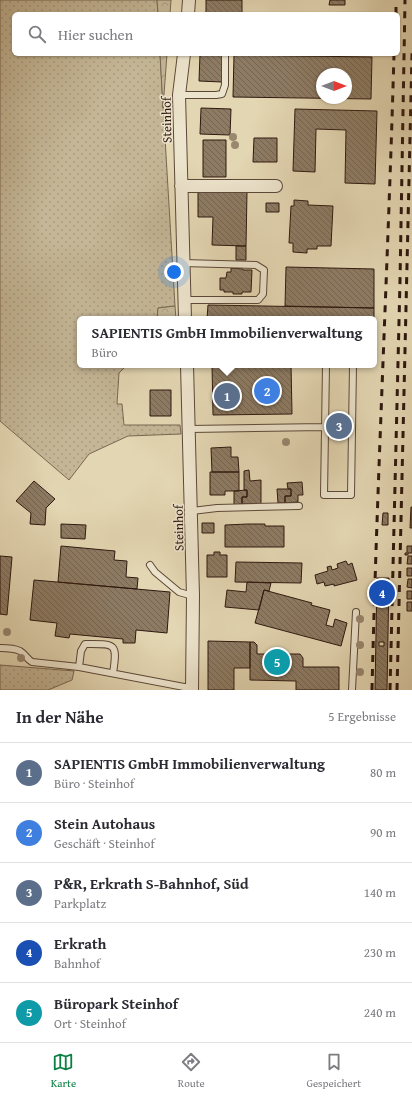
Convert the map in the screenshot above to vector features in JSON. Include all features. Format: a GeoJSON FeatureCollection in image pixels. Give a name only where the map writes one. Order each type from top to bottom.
{"type":"FeatureCollection","features":[{"type":"Feature","properties":{"kind":"street"},"geometry":{"type":"LineString","coordinates":[[188,12],[189,0]]}},
{"type":"Feature","properties":{"kind":"street","name":"Steinhof"},"geometry":{"type":"LineString","coordinates":[[184,56],[179,95],[185,316]]}},
{"type":"Feature","properties":{"kind":"street"},"geometry":{"type":"LineString","coordinates":[[181,186],[276,186]]}},
{"type":"Feature","properties":{"kind":"street","name":"Steinhof"},"geometry":{"type":"LineString","coordinates":[[187,368],[192,511],[192,689]]}},
{"type":"Feature","properties":{"kind":"lane"},"geometry":{"type":"LineString","coordinates":[[179,95],[222,94],[225,85],[225,56]]}},
{"type":"Feature","properties":{"kind":"lane"},"geometry":{"type":"LineString","coordinates":[[184,263],[256,265],[264,270],[264,294],[258,300],[185,300]]}},
{"type":"Feature","properties":{"kind":"lane"},"geometry":{"type":"LineString","coordinates":[[326,368],[324,494],[351,495],[353,368]]}},
{"type":"Feature","properties":{"kind":"lane"},"geometry":{"type":"LineString","coordinates":[[189,430],[324,427]]}},
{"type":"Feature","properties":{"kind":"lane"},"geometry":{"type":"LineString","coordinates":[[192,511],[217,508],[299,506]]}},
{"type":"Feature","properties":{"kind":"lane"},"geometry":{"type":"LineString","coordinates":[[150,565],[155,572],[179,592],[193,596]]}},
{"type":"Feature","properties":{"kind":"lane"},"geometry":{"type":"LineString","coordinates":[[352,690],[356,612]]}},
{"type":"Feature","properties":{"kind":"lane"},"geometry":{"type":"LineString","coordinates":[[79,667],[81,650],[85,644],[108,644],[114,647],[116,652],[113,673]]}},
{"type":"Feature","properties":{"kind":"lane"},"geometry":{"type":"LineString","coordinates":[[0,648],[20,651],[26,659],[32,662],[79,667],[192,689]]}},
{"type":"Feature","properties":{"kind":"green space"},"geometry":{"type":"Polygon","coordinates":[[[0,0],[157,0],[158,12],[12,12],[12,56],[160,56],[175,306],[158,308],[157,316],[77,316],[77,368],[124,368],[119,373],[117,404],[122,404],[124,425],[180,425],[181,434],[128,436],[89,454],[69,480],[0,421],[0,0]]]}},
{"type":"Feature","properties":{"kind":"green space"},"geometry":{"type":"Polygon","coordinates":[[[157,0],[171,0],[170,12],[158,12],[157,0]]]}},
{"type":"Feature","properties":{"kind":"green space"},"geometry":{"type":"Polygon","coordinates":[[[160,56],[167,56],[163,108],[160,56]]]}},
{"type":"Feature","properties":{"kind":"green space"},"geometry":{"type":"Polygon","coordinates":[[[175,306],[176,316],[157,316],[158,308],[175,306]]]}},
{"type":"Feature","properties":{"kind":"green space"},"geometry":{"type":"Polygon","coordinates":[[[0,665],[74,671],[72,680],[48,690],[0,690],[0,665]]]}},
{"type":"Feature","properties":{"kind":"building"},"geometry":{"type":"Polygon","coordinates":[[[206,0],[242,0],[242,12],[206,12],[206,0]]]}},
{"type":"Feature","properties":{"kind":"building"},"geometry":{"type":"Polygon","coordinates":[[[330,0],[345,0],[345,5],[329,5],[330,0]]]}},
{"type":"Feature","properties":{"kind":"building"},"geometry":{"type":"Polygon","coordinates":[[[200,56],[223,56],[222,82],[199,81],[200,56]]]}},
{"type":"Feature","properties":{"kind":"building"},"geometry":{"type":"Polygon","coordinates":[[[234,56],[372,57],[371,99],[352,99],[352,68],[316,68],[316,98],[233,97],[234,56]]]}},
{"type":"Feature","properties":{"kind":"building"},"geometry":{"type":"Polygon","coordinates":[[[201,108],[231,109],[230,135],[200,134],[201,108]]]}},
{"type":"Feature","properties":{"kind":"building"},"geometry":{"type":"Polygon","coordinates":[[[295,109],[377,111],[375,184],[345,183],[346,130],[316,129],[315,172],[293,171],[295,109]]]}},
{"type":"Feature","properties":{"kind":"building"},"geometry":{"type":"Polygon","coordinates":[[[254,138],[277,138],[277,162],[253,162],[254,138]]]}},
{"type":"Feature","properties":{"kind":"building"},"geometry":{"type":"Polygon","coordinates":[[[203,140],[226,140],[226,177],[203,177],[203,140]]]}},
{"type":"Feature","properties":{"kind":"building"},"geometry":{"type":"Polygon","coordinates":[[[198,191],[247,192],[246,246],[212,245],[213,217],[198,217],[198,191]]]}},
{"type":"Feature","properties":{"kind":"building"},"geometry":{"type":"Polygon","coordinates":[[[294,200],[308,201],[308,205],[333,206],[331,246],[317,246],[317,249],[307,249],[307,253],[293,252],[293,243],[289,243],[291,206],[294,206],[294,200]]]}},
{"type":"Feature","properties":{"kind":"building"},"geometry":{"type":"Polygon","coordinates":[[[266,203],[279,203],[279,212],[266,212],[266,203]]]}},
{"type":"Feature","properties":{"kind":"building"},"geometry":{"type":"Polygon","coordinates":[[[236,246],[246,246],[246,260],[236,260],[236,246]]]}},
{"type":"Feature","properties":{"kind":"building"},"geometry":{"type":"Polygon","coordinates":[[[286,267],[374,269],[374,308],[285,306],[286,267]]]}},
{"type":"Feature","properties":{"kind":"building"},"geometry":{"type":"Polygon","coordinates":[[[231,268],[252,270],[251,292],[233,294],[233,292],[224,292],[224,290],[220,290],[220,278],[226,278],[227,272],[231,272],[231,268]]]}},
{"type":"Feature","properties":{"kind":"building"},"geometry":{"type":"Polygon","coordinates":[[[208,305],[374,308],[374,316],[207,316],[208,305]]]}},
{"type":"Feature","properties":{"kind":"building"},"geometry":{"type":"Polygon","coordinates":[[[212,368],[291,368],[292,414],[213,415],[212,368]]]}},
{"type":"Feature","properties":{"kind":"building"},"geometry":{"type":"Polygon","coordinates":[[[150,390],[171,390],[171,416],[150,416],[150,390]]]}},
{"type":"Feature","properties":{"kind":"building"},"geometry":{"type":"Polygon","coordinates":[[[231,447],[231,457],[238,457],[239,472],[212,472],[211,448],[231,447]]]}},
{"type":"Feature","properties":{"kind":"building"},"geometry":{"type":"Polygon","coordinates":[[[249,470],[250,481],[261,480],[261,504],[242,504],[242,497],[247,497],[247,490],[244,490],[244,471],[249,470]]]}},
{"type":"Feature","properties":{"kind":"building"},"geometry":{"type":"Polygon","coordinates":[[[210,472],[239,472],[239,491],[225,491],[225,495],[210,495],[210,472]]]}},
{"type":"Feature","properties":{"kind":"building"},"geometry":{"type":"Polygon","coordinates":[[[34,481],[55,499],[46,508],[45,525],[30,524],[31,513],[16,501],[34,481]]]}},
{"type":"Feature","properties":{"kind":"building"},"geometry":{"type":"Polygon","coordinates":[[[302,482],[303,495],[298,495],[298,502],[285,503],[285,496],[291,496],[291,489],[288,489],[287,483],[302,482]]]}},
{"type":"Feature","properties":{"kind":"building"},"geometry":{"type":"Polygon","coordinates":[[[277,489],[291,489],[291,496],[285,496],[285,503],[278,503],[277,489]]]}},
{"type":"Feature","properties":{"kind":"building"},"geometry":{"type":"Polygon","coordinates":[[[247,490],[247,497],[242,497],[242,504],[234,505],[234,491],[247,490]]]}},
{"type":"Feature","properties":{"kind":"building"},"geometry":{"type":"Polygon","coordinates":[[[411,507],[412,528],[410,528],[411,507]]]}},
{"type":"Feature","properties":{"kind":"building"},"geometry":{"type":"Polygon","coordinates":[[[383,513],[388,513],[388,525],[382,525],[383,513]]]}},
{"type":"Feature","properties":{"kind":"building"},"geometry":{"type":"Polygon","coordinates":[[[202,523],[214,523],[214,533],[202,533],[202,523]]]}},
{"type":"Feature","properties":{"kind":"building"},"geometry":{"type":"Polygon","coordinates":[[[61,524],[86,525],[85,539],[61,538],[61,524]]]}},
{"type":"Feature","properties":{"kind":"building"},"geometry":{"type":"Polygon","coordinates":[[[248,524],[284,526],[284,547],[225,547],[225,525],[248,524]]]}},
{"type":"Feature","properties":{"kind":"building"},"geometry":{"type":"Polygon","coordinates":[[[61,546],[115,551],[114,560],[127,561],[126,577],[138,578],[137,589],[58,582],[61,546]]]}},
{"type":"Feature","properties":{"kind":"building"},"geometry":{"type":"Polygon","coordinates":[[[407,546],[412,546],[412,553],[405,555],[405,553],[407,553],[407,546]]]}},
{"type":"Feature","properties":{"kind":"building"},"geometry":{"type":"Polygon","coordinates":[[[214,552],[220,552],[220,555],[227,555],[227,577],[207,577],[207,555],[214,555],[214,552]]]}},
{"type":"Feature","properties":{"kind":"building"},"geometry":{"type":"Polygon","coordinates":[[[0,556],[12,557],[7,615],[0,614],[0,556]]]}},
{"type":"Feature","properties":{"kind":"building"},"geometry":{"type":"Polygon","coordinates":[[[408,556],[412,556],[412,564],[407,564],[408,556]]]}},
{"type":"Feature","properties":{"kind":"building"},"geometry":{"type":"Polygon","coordinates":[[[346,561],[348,565],[352,563],[357,580],[334,586],[334,584],[325,586],[324,582],[317,584],[315,575],[328,571],[327,567],[331,566],[332,570],[338,568],[337,564],[346,561]]]}},
{"type":"Feature","properties":{"kind":"building"},"geometry":{"type":"Polygon","coordinates":[[[236,562],[302,563],[301,583],[235,582],[236,562]]]}},
{"type":"Feature","properties":{"kind":"building"},"geometry":{"type":"Polygon","coordinates":[[[407,568],[412,568],[412,576],[407,576],[407,568]]]}},
{"type":"Feature","properties":{"kind":"building"},"geometry":{"type":"Polygon","coordinates":[[[377,578],[389,578],[387,690],[375,690],[377,578]]]}},
{"type":"Feature","properties":{"kind":"building"},"geometry":{"type":"Polygon","coordinates":[[[408,579],[412,579],[412,588],[407,587],[408,579]]]}},
{"type":"Feature","properties":{"kind":"building"},"geometry":{"type":"Polygon","coordinates":[[[34,580],[170,592],[167,633],[136,630],[135,643],[123,643],[123,639],[70,634],[69,638],[55,636],[57,623],[30,620],[34,580]]]}},
{"type":"Feature","properties":{"kind":"building"},"geometry":{"type":"Polygon","coordinates":[[[247,582],[271,583],[269,591],[264,590],[259,610],[225,607],[227,590],[246,592],[247,582]]]}},
{"type":"Feature","properties":{"kind":"building"},"geometry":{"type":"Polygon","coordinates":[[[264,590],[312,603],[311,605],[330,610],[326,625],[333,627],[335,619],[347,623],[341,646],[255,623],[264,590]]]}},
{"type":"Feature","properties":{"kind":"building"},"geometry":{"type":"Polygon","coordinates":[[[407,591],[412,591],[412,599],[407,599],[407,591]]]}},
{"type":"Feature","properties":{"kind":"building"},"geometry":{"type":"Polygon","coordinates":[[[407,602],[412,602],[412,611],[407,611],[407,602]]]}},
{"type":"Feature","properties":{"kind":"building"},"geometry":{"type":"Polygon","coordinates":[[[208,641],[250,642],[250,668],[234,668],[234,690],[208,690],[208,641]]]}},
{"type":"Feature","properties":{"kind":"building"},"geometry":{"type":"Polygon","coordinates":[[[250,642],[254,642],[257,645],[257,654],[300,654],[303,658],[303,667],[339,667],[339,690],[296,690],[296,681],[250,680],[250,642]]]}},
{"type":"Feature","properties":{"kind":"building"},"geometry":{"type":"Polygon","coordinates":[[[379,642],[384,642],[384,646],[379,646],[379,642]]]}},
{"type":"Feature","properties":{"kind":"railway"},"geometry":{"type":"LineString","coordinates":[[396,0],[396,12]]}},
{"type":"Feature","properties":{"kind":"railway"},"geometry":{"type":"LineString","coordinates":[[390,690],[405,0]]}},
{"type":"Feature","properties":{"kind":"railway"},"geometry":{"type":"LineString","coordinates":[[397,690],[412,53]]}},
{"type":"Feature","properties":{"kind":"railway"},"geometry":{"type":"LineString","coordinates":[[372,690],[394,56]]}},
{"type":"Feature","properties":{"kind":"place","name":"Stein Autohaus"},"geometry":{"type":"Point","coordinates":[267,391]}},
{"type":"Feature","properties":{"kind":"place","name":"SAPIENTIS GmbH Immobilienverwaltung"},"geometry":{"type":"Point","coordinates":[227,396]}},
{"type":"Feature","properties":{"kind":"place","name":"P&R, Erkrath S-Bahnhof, Süd"},"geometry":{"type":"Point","coordinates":[339,426]}},
{"type":"Feature","properties":{"kind":"place","name":"Erkrath"},"geometry":{"type":"Point","coordinates":[382,593]}},
{"type":"Feature","properties":{"kind":"place","name":"Büropark Steinhof"},"geometry":{"type":"Point","coordinates":[277,662]}}]}
